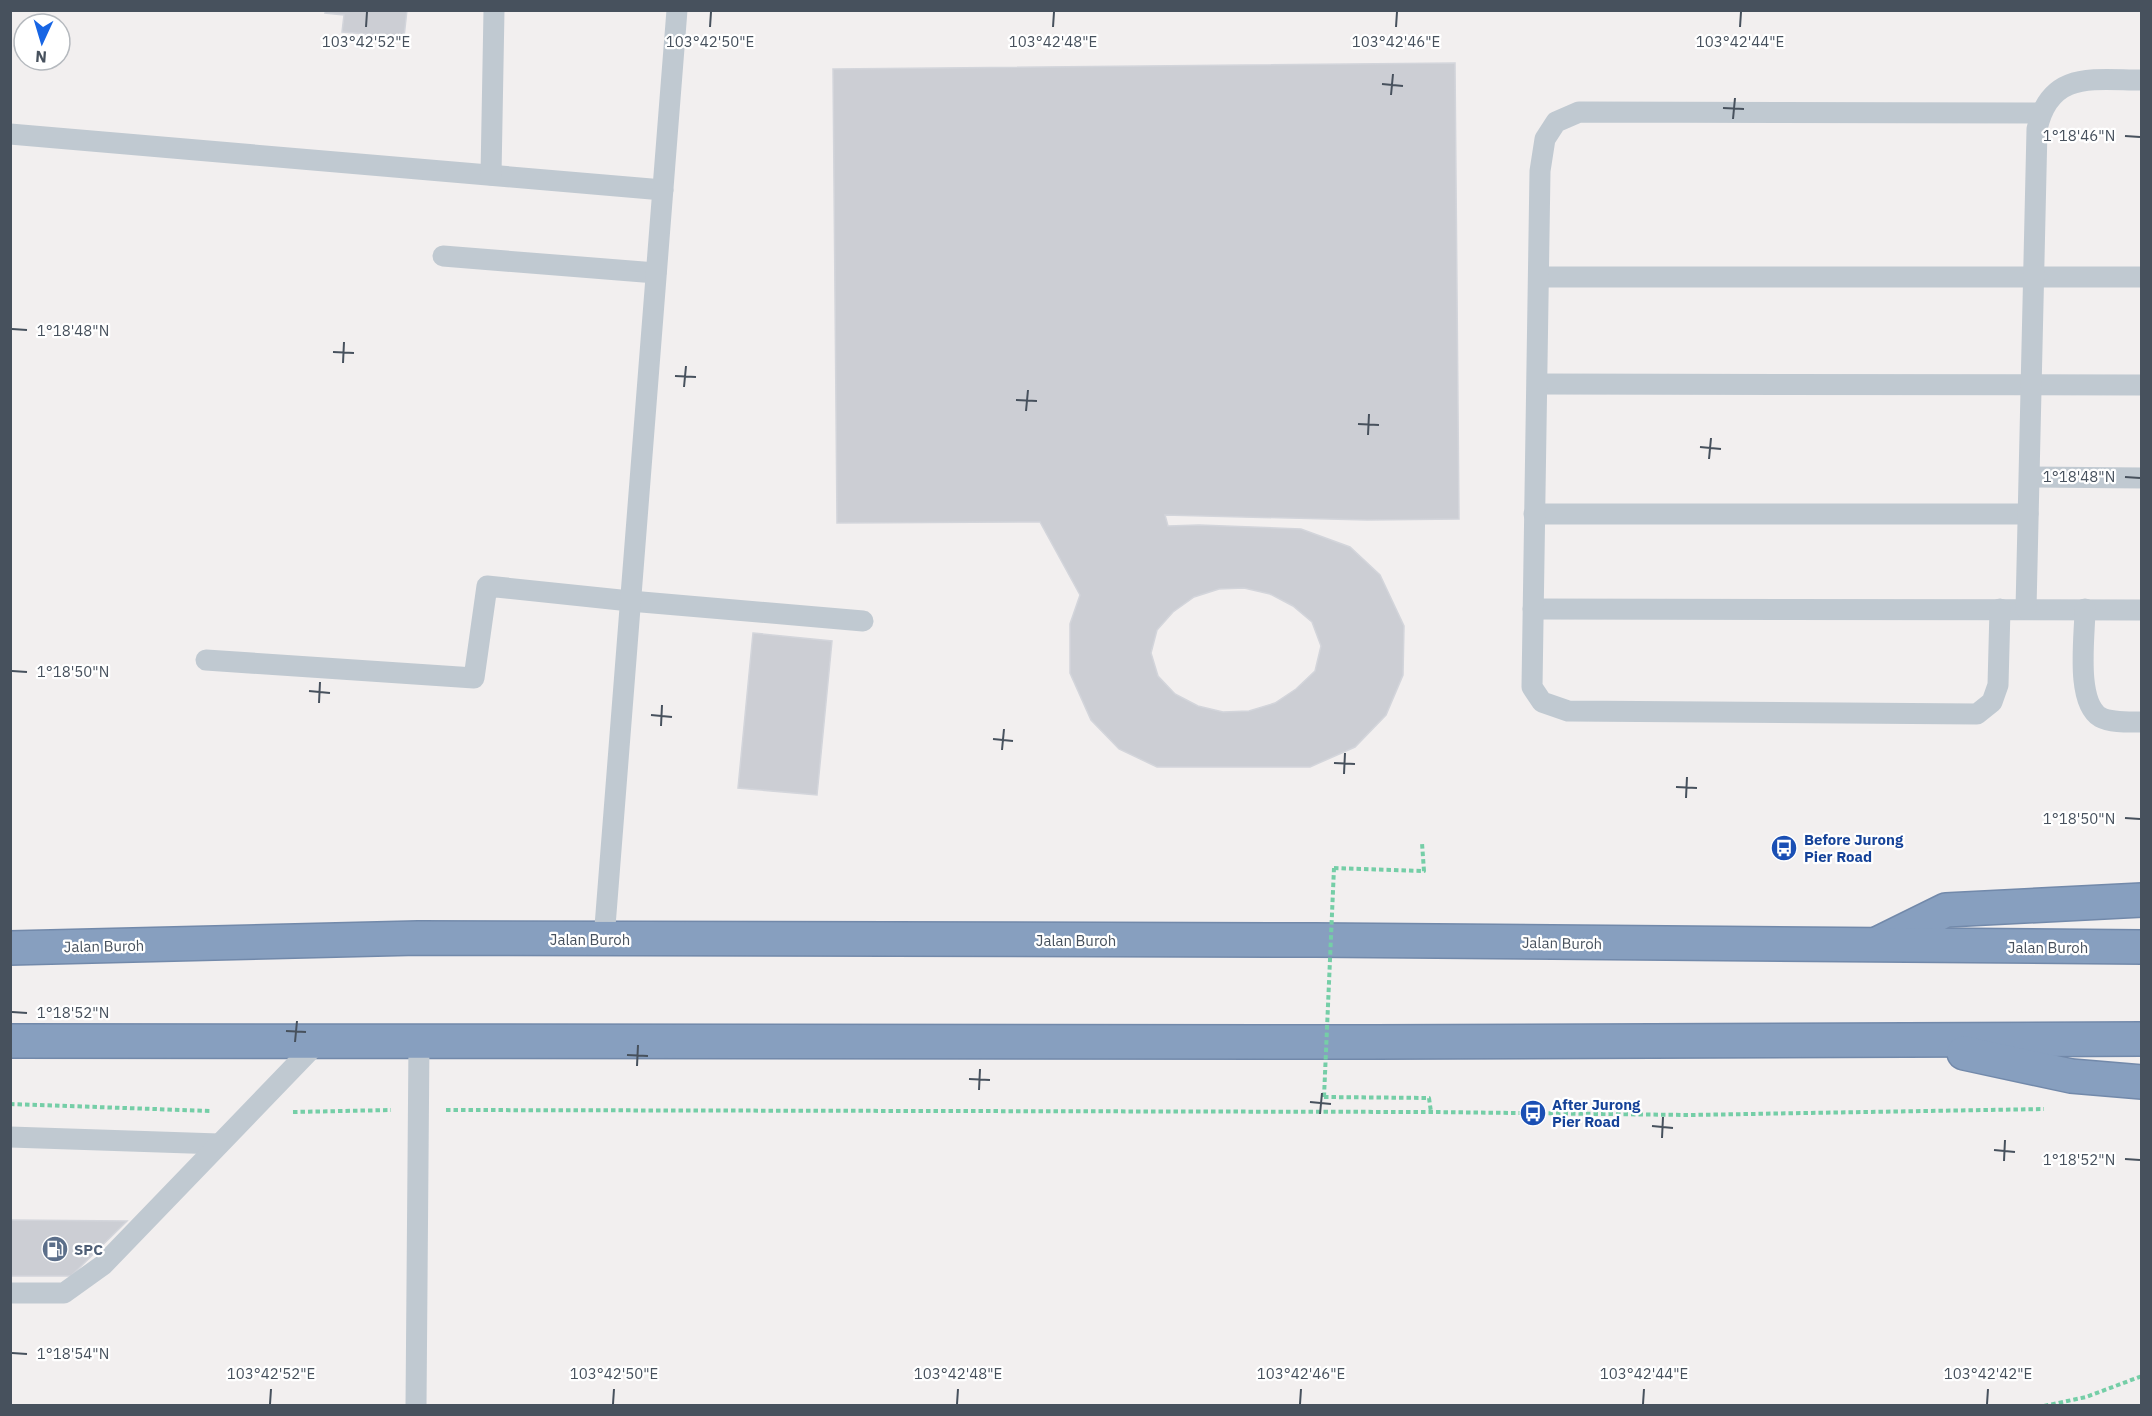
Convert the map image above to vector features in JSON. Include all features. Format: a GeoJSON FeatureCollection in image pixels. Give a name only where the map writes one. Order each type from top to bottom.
{"type":"FeatureCollection","features":[{"type":"Feature","properties":{"kind":"highway"},"geometry":{"type":"LineString","coordinates":[[1872,946],[1946,910],[2142,900]]}},
{"type":"Feature","properties":{"kind":"highway","name":"Jalan Buroh"},"geometry":{"type":"LineString","coordinates":[[10,948],[418,938],[1339,940],[2142,947]]}},
{"type":"Feature","properties":{"kind":"highway"},"geometry":{"type":"LineString","coordinates":[[10,1041],[2142,1039]]}},
{"type":"Feature","properties":{"kind":"highway"},"geometry":{"type":"LineString","coordinates":[[1901,1040],[2071,1076],[2142,1082]]}},
{"type":"Feature","properties":{"kind":"lane"},"geometry":{"type":"LineString","coordinates":[[491,176],[494,10]]}},
{"type":"Feature","properties":{"kind":"lane"},"geometry":{"type":"LineString","coordinates":[[604,939],[677,10]]}},
{"type":"Feature","properties":{"kind":"lane"},"geometry":{"type":"LineString","coordinates":[[2026,609],[2037,129],[2045,104],[2058,90],[2081,80],[2142,80]]}},
{"type":"Feature","properties":{"kind":"lane"},"geometry":{"type":"LineString","coordinates":[[2000,609],[1998,685],[1992,702],[1977,714],[1568,711],[1542,702],[1532,687],[1540,171],[1545,139],[1556,122],[1579,112],[2041,113]]}},
{"type":"Feature","properties":{"kind":"lane"},"geometry":{"type":"LineString","coordinates":[[10,134],[663,190]]}},
{"type":"Feature","properties":{"kind":"lane"},"geometry":{"type":"LineString","coordinates":[[442,256],[656,273]]}},
{"type":"Feature","properties":{"kind":"lane"},"geometry":{"type":"LineString","coordinates":[[1539,277],[2142,277]]}},
{"type":"Feature","properties":{"kind":"lane"},"geometry":{"type":"LineString","coordinates":[[1538,384],[2142,385]]}},
{"type":"Feature","properties":{"kind":"lane"},"geometry":{"type":"LineString","coordinates":[[2030,477],[2142,478]]}},
{"type":"Feature","properties":{"kind":"lane"},"geometry":{"type":"LineString","coordinates":[[1534,514],[2028,514]]}},
{"type":"Feature","properties":{"kind":"lane"},"geometry":{"type":"LineString","coordinates":[[206,660],[474,678],[487,586],[630,602],[863,621]]}},
{"type":"Feature","properties":{"kind":"lane"},"geometry":{"type":"LineString","coordinates":[[1533,609],[2142,610]]}},
{"type":"Feature","properties":{"kind":"lane"},"geometry":{"type":"LineString","coordinates":[[2085,609],[2084,690],[2089,704],[2100,717],[2121,722],[2142,722]]}},
{"type":"Feature","properties":{"kind":"lane"},"geometry":{"type":"LineString","coordinates":[[416,1406],[419,1041]]}},
{"type":"Feature","properties":{"kind":"lane"},"geometry":{"type":"LineString","coordinates":[[10,1293],[64,1293],[103,1265],[318,1042]]}},
{"type":"Feature","properties":{"kind":"lane"},"geometry":{"type":"LineString","coordinates":[[10,1137],[219,1144]]}},
{"type":"Feature","properties":{"kind":"path"},"geometry":{"type":"LineString","coordinates":[[1422,843],[1424,871],[1334,868],[1324,1097],[1429,1098],[1431,1112]]}},
{"type":"Feature","properties":{"kind":"path"},"geometry":{"type":"LineString","coordinates":[[10,1104],[250,1112],[418,1110],[1689,1114],[2049,1109]]}},
{"type":"Feature","properties":{"kind":"path"},"geometry":{"type":"LineString","coordinates":[[2044,1406],[2086,1397],[2142,1376]]}},
{"type":"Feature","properties":{"kind":"building"},"geometry":{"type":"Polygon","coordinates":[[[326,10],[407,10],[404,37],[342,32],[344,15],[325,13],[326,10]]]}},
{"type":"Feature","properties":{"kind":"building"},"geometry":{"type":"Polygon","coordinates":[[[1455,63],[1459,519],[1367,520],[1165,515],[1168,526],[1301,529],[1350,547],[1380,575],[1404,626],[1403,675],[1386,715],[1355,747],[1310,767],[1157,767],[1119,749],[1091,720],[1070,673],[1070,624],[1080,595],[1040,522],[837,523],[833,69],[1455,63]],[[1244,588],[1219,589],[1194,597],[1173,612],[1157,630],[1151,653],[1158,676],[1175,694],[1198,706],[1223,712],[1249,711],[1275,703],[1296,689],[1315,671],[1321,646],[1312,622],[1293,606],[1270,594],[1244,588]]]}},
{"type":"Feature","properties":{"kind":"building"},"geometry":{"type":"Polygon","coordinates":[[[753,633],[832,641],[817,795],[738,788],[753,633]]]}},
{"type":"Feature","properties":{"kind":"building","name":"SPC"},"geometry":{"type":"Polygon","coordinates":[[[10,1220],[127,1221],[71,1276],[10,1276],[10,1220]]]}},
{"type":"Feature","properties":{"kind":"place","name":"Before Jurong Pier Road"},"geometry":{"type":"Point","coordinates":[1784,848]}},
{"type":"Feature","properties":{"kind":"place","name":"After Jurong Pier Road"},"geometry":{"type":"Point","coordinates":[1533,1113]}},
{"type":"Feature","properties":{"kind":"place","name":"SPC"},"geometry":{"type":"Point","coordinates":[55,1249]}}]}
